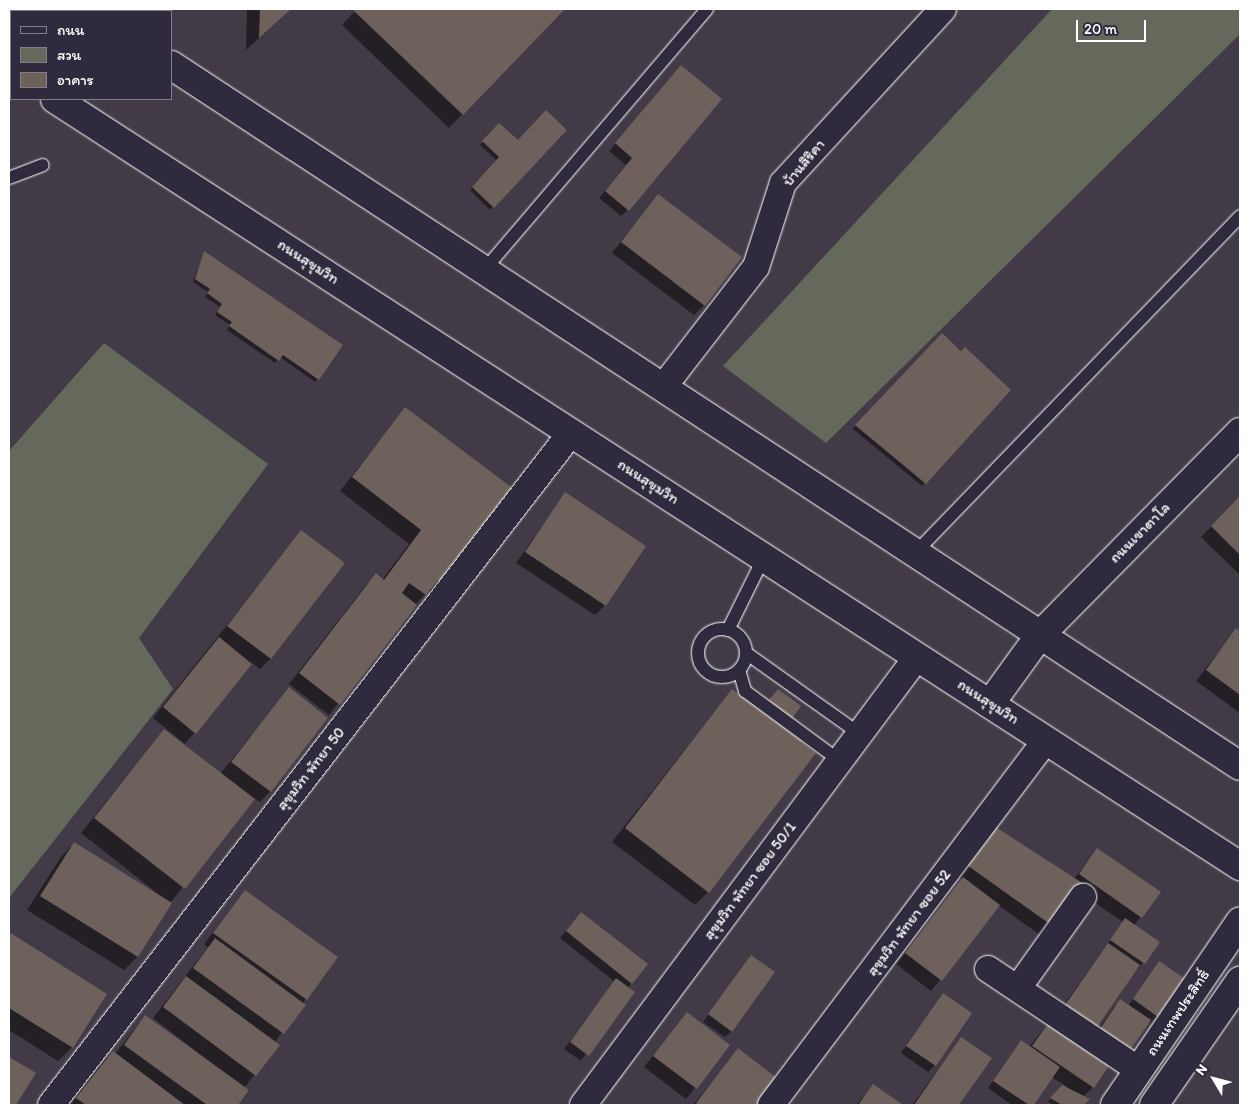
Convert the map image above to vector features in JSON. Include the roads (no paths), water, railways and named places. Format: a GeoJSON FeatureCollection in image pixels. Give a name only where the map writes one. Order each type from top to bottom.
{"type":"FeatureCollection","features":[{"type":"Feature","properties":{"kind":"main road"},"geometry":{"type":"LineString","coordinates":[[172,66],[664,386],[1040,635],[1239,763]]}},
{"type":"Feature","properties":{"kind":"main road","name":"ถนนสุขุมวิท"},"geometry":{"type":"LineString","coordinates":[[57,100],[1240,866]]}},
{"type":"Feature","properties":{"kind":"main road","name":"ถนนเขาตาโล"},"geometry":{"type":"LineString","coordinates":[[990,704],[1040,635],[1240,432]]}},
{"type":"Feature","properties":{"kind":"main road","name":"ถนนเทพประสิทธิ์"},"geometry":{"type":"LineString","coordinates":[[1115,1105],[1240,922]]}},
{"type":"Feature","properties":{"kind":"main road"},"geometry":{"type":"LineString","coordinates":[[1154,1105],[1240,981]]}},
{"type":"Feature","properties":{"kind":"street","name":"บ้านสิริคา"},"geometry":{"type":"LineString","coordinates":[[664,386],[756,267],[783,183],[943,9]]}},
{"type":"Feature","properties":{"kind":"street","name":"สุขุมวิท พัทยา 50"},"geometry":{"type":"LineString","coordinates":[[51,1105],[571,433]]}},
{"type":"Feature","properties":{"kind":"street","name":"สุขุมวิท พัทยา ซอย 50/1"},"geometry":{"type":"LineString","coordinates":[[583,1105],[917,657]]}},
{"type":"Feature","properties":{"kind":"street","name":"สุขุมวิท พัทยา ซอย 52"},"geometry":{"type":"LineString","coordinates":[[771,1105],[1046,740]]}},
{"type":"Feature","properties":{"kind":"street"},"geometry":{"type":"LineString","coordinates":[[1018,988],[1083,897]]}},
{"type":"Feature","properties":{"kind":"street"},"geometry":{"type":"LineString","coordinates":[[988,969],[1139,1070]]}},
{"type":"Feature","properties":{"kind":"lane"},"geometry":{"type":"LineString","coordinates":[[485,269],[706,9]]}},
{"type":"Feature","properties":{"kind":"lane"},"geometry":{"type":"LineString","coordinates":[[9,178],[43,165]]}},
{"type":"Feature","properties":{"kind":"lane"},"geometry":{"type":"LineString","coordinates":[[915,553],[1240,216]]}},
{"type":"Feature","properties":{"kind":"lane"},"geometry":{"type":"LineString","coordinates":[[728,630],[764,557]]}},
{"type":"Feature","properties":{"kind":"lane"},"geometry":{"type":"LineString","coordinates":[[739,670],[718,676],[705,669],[700,663],[698,655],[702,639],[716,630],[728,630],[738,634],[746,653],[860,734]]}},
{"type":"Feature","properties":{"kind":"lane"},"geometry":{"type":"LineString","coordinates":[[746,653],[739,670],[745,691],[840,762]]}}]}
